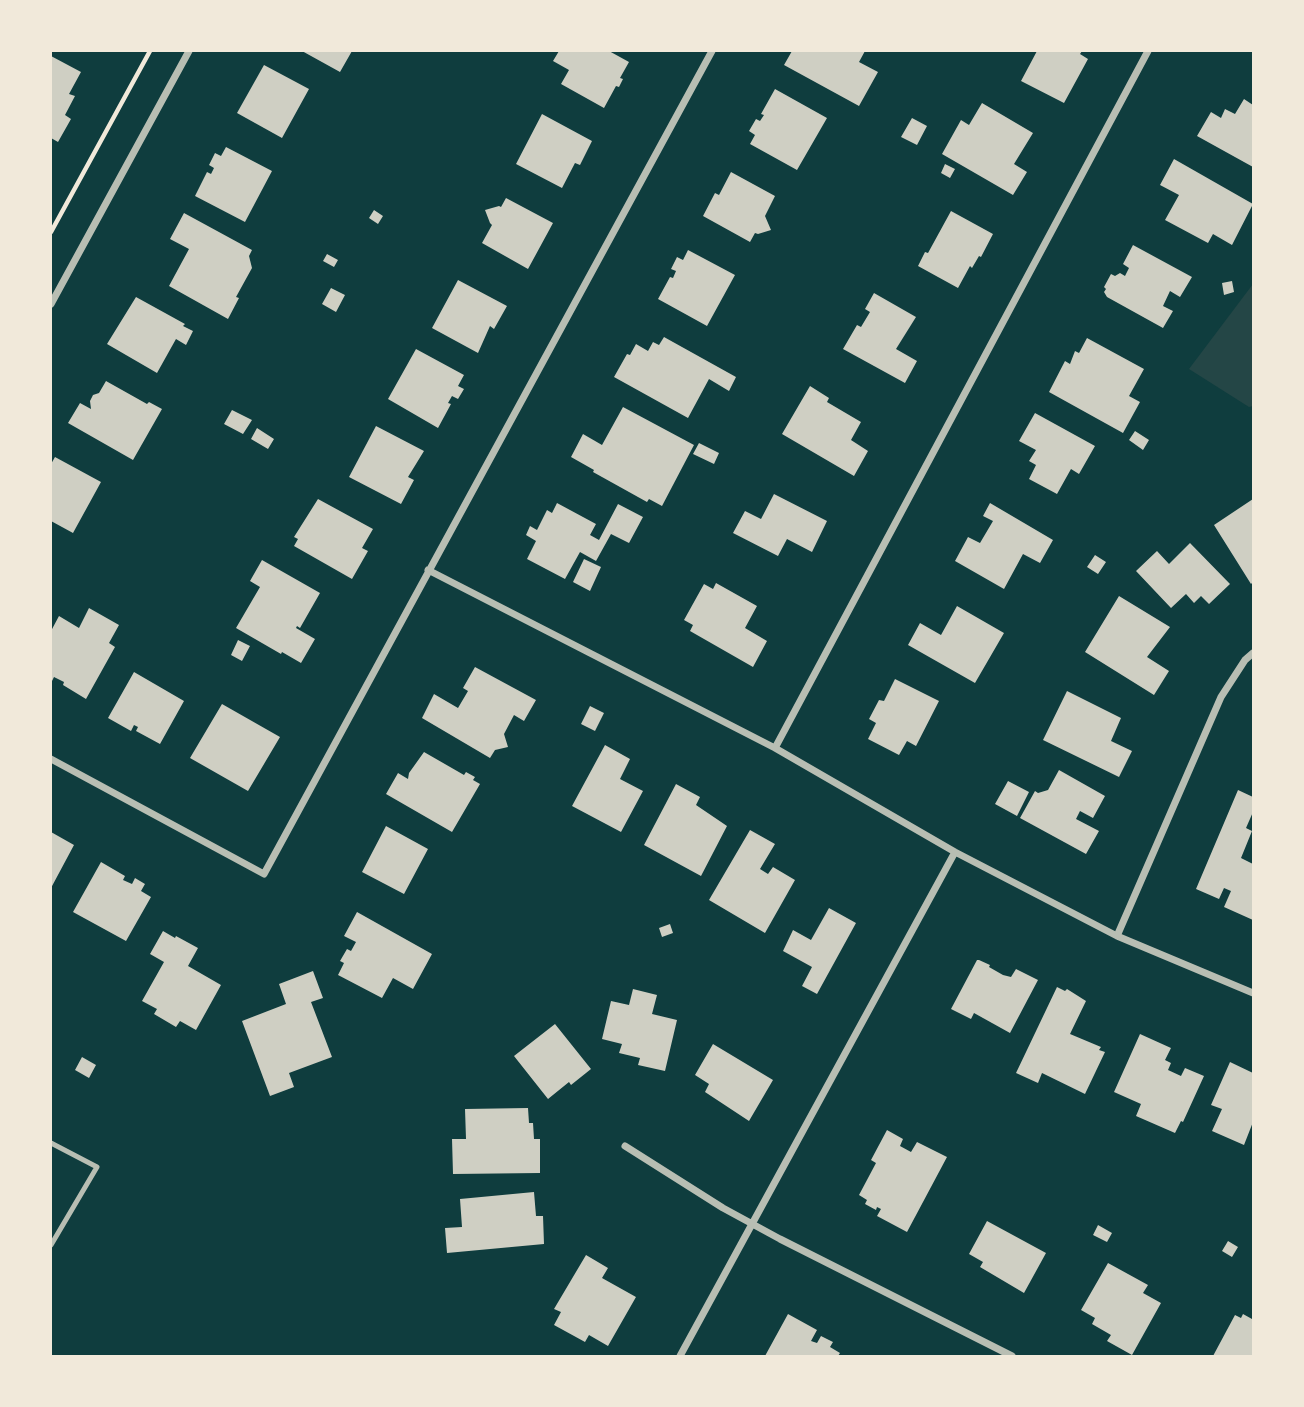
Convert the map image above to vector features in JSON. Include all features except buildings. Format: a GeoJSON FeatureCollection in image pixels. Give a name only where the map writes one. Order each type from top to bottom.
{"type":"FeatureCollection","features":[{"type":"Feature","properties":{"kind":"street"},"geometry":{"type":"LineString","coordinates":[[51,304],[189,51]]}},
{"type":"Feature","properties":{"kind":"street"},"geometry":{"type":"LineString","coordinates":[[51,758],[264,874],[712,51]]}},
{"type":"Feature","properties":{"kind":"street"},"geometry":{"type":"LineString","coordinates":[[775,748],[1148,51]]}},
{"type":"Feature","properties":{"kind":"street"},"geometry":{"type":"LineString","coordinates":[[428,570],[775,748],[955,852],[1117,936],[1253,993]]}},
{"type":"Feature","properties":{"kind":"street"},"geometry":{"type":"LineString","coordinates":[[1117,936],[1221,697],[1245,660],[1253,653]]}},
{"type":"Feature","properties":{"kind":"street"},"geometry":{"type":"LineString","coordinates":[[680,1356],[955,852]]}},
{"type":"Feature","properties":{"kind":"street"},"geometry":{"type":"LineString","coordinates":[[625,1146],[753,1224],[1012,1356]]}},
{"type":"Feature","properties":{"kind":"lane"},"geometry":{"type":"LineString","coordinates":[[51,1143],[97,1167],[51,1245]]}},
{"type":"Feature","properties":{"kind":"path"},"geometry":{"type":"LineString","coordinates":[[51,232],[150,51]]}},
{"type":"Feature","properties":{"kind":"shaded area"},"geometry":{"type":"Polygon","coordinates":[[[1253,284],[1253,406],[1249,407],[1189,369],[1253,284]]]}}]}
